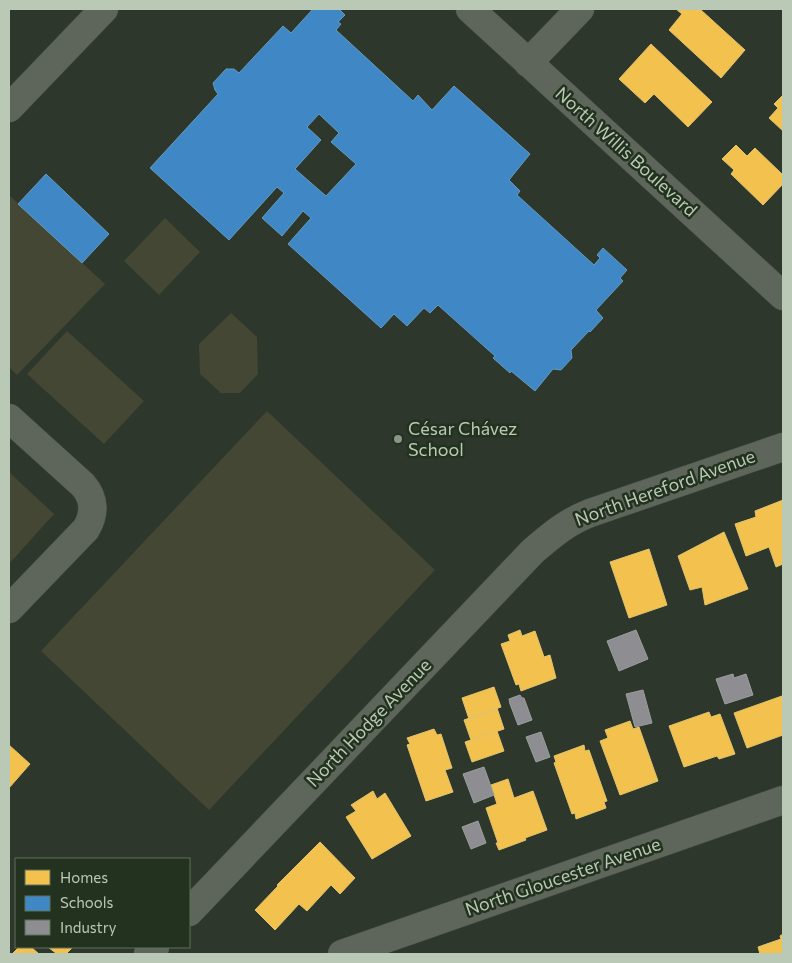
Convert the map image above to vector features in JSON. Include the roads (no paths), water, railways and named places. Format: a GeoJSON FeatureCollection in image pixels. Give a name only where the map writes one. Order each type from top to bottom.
{"type":"FeatureCollection","features":[{"type":"Feature","properties":{"kind":"street"},"geometry":{"type":"LineString","coordinates":[[9,108],[104,9]]}},
{"type":"Feature","properties":{"kind":"street","name":"North Willis Boulevard"},"geometry":{"type":"LineString","coordinates":[[470,9],[782,293]]}},
{"type":"Feature","properties":{"kind":"street"},"geometry":{"type":"LineString","coordinates":[[528,63],[580,9]]}},
{"type":"Feature","properties":{"kind":"street"},"geometry":{"type":"LineString","coordinates":[[9,418],[83,485],[89,492],[93,503],[92,520],[86,529],[9,609]]}},
{"type":"Feature","properties":{"kind":"street","name":"North Hereford Avenue"},"geometry":{"type":"LineString","coordinates":[[551,536],[571,521],[590,512],[783,446]]}},
{"type":"Feature","properties":{"kind":"street","name":"North Hodge Avenue"},"geometry":{"type":"LineString","coordinates":[[190,911],[533,551],[551,536]]}},
{"type":"Feature","properties":{"kind":"street","name":"North Gloucester Avenue"},"geometry":{"type":"LineString","coordinates":[[342,954],[783,800]]}},
{"type":"Feature","properties":{"kind":"place","name":"César Chávez School"},"geometry":{"type":"Point","coordinates":[398,439]}}]}
